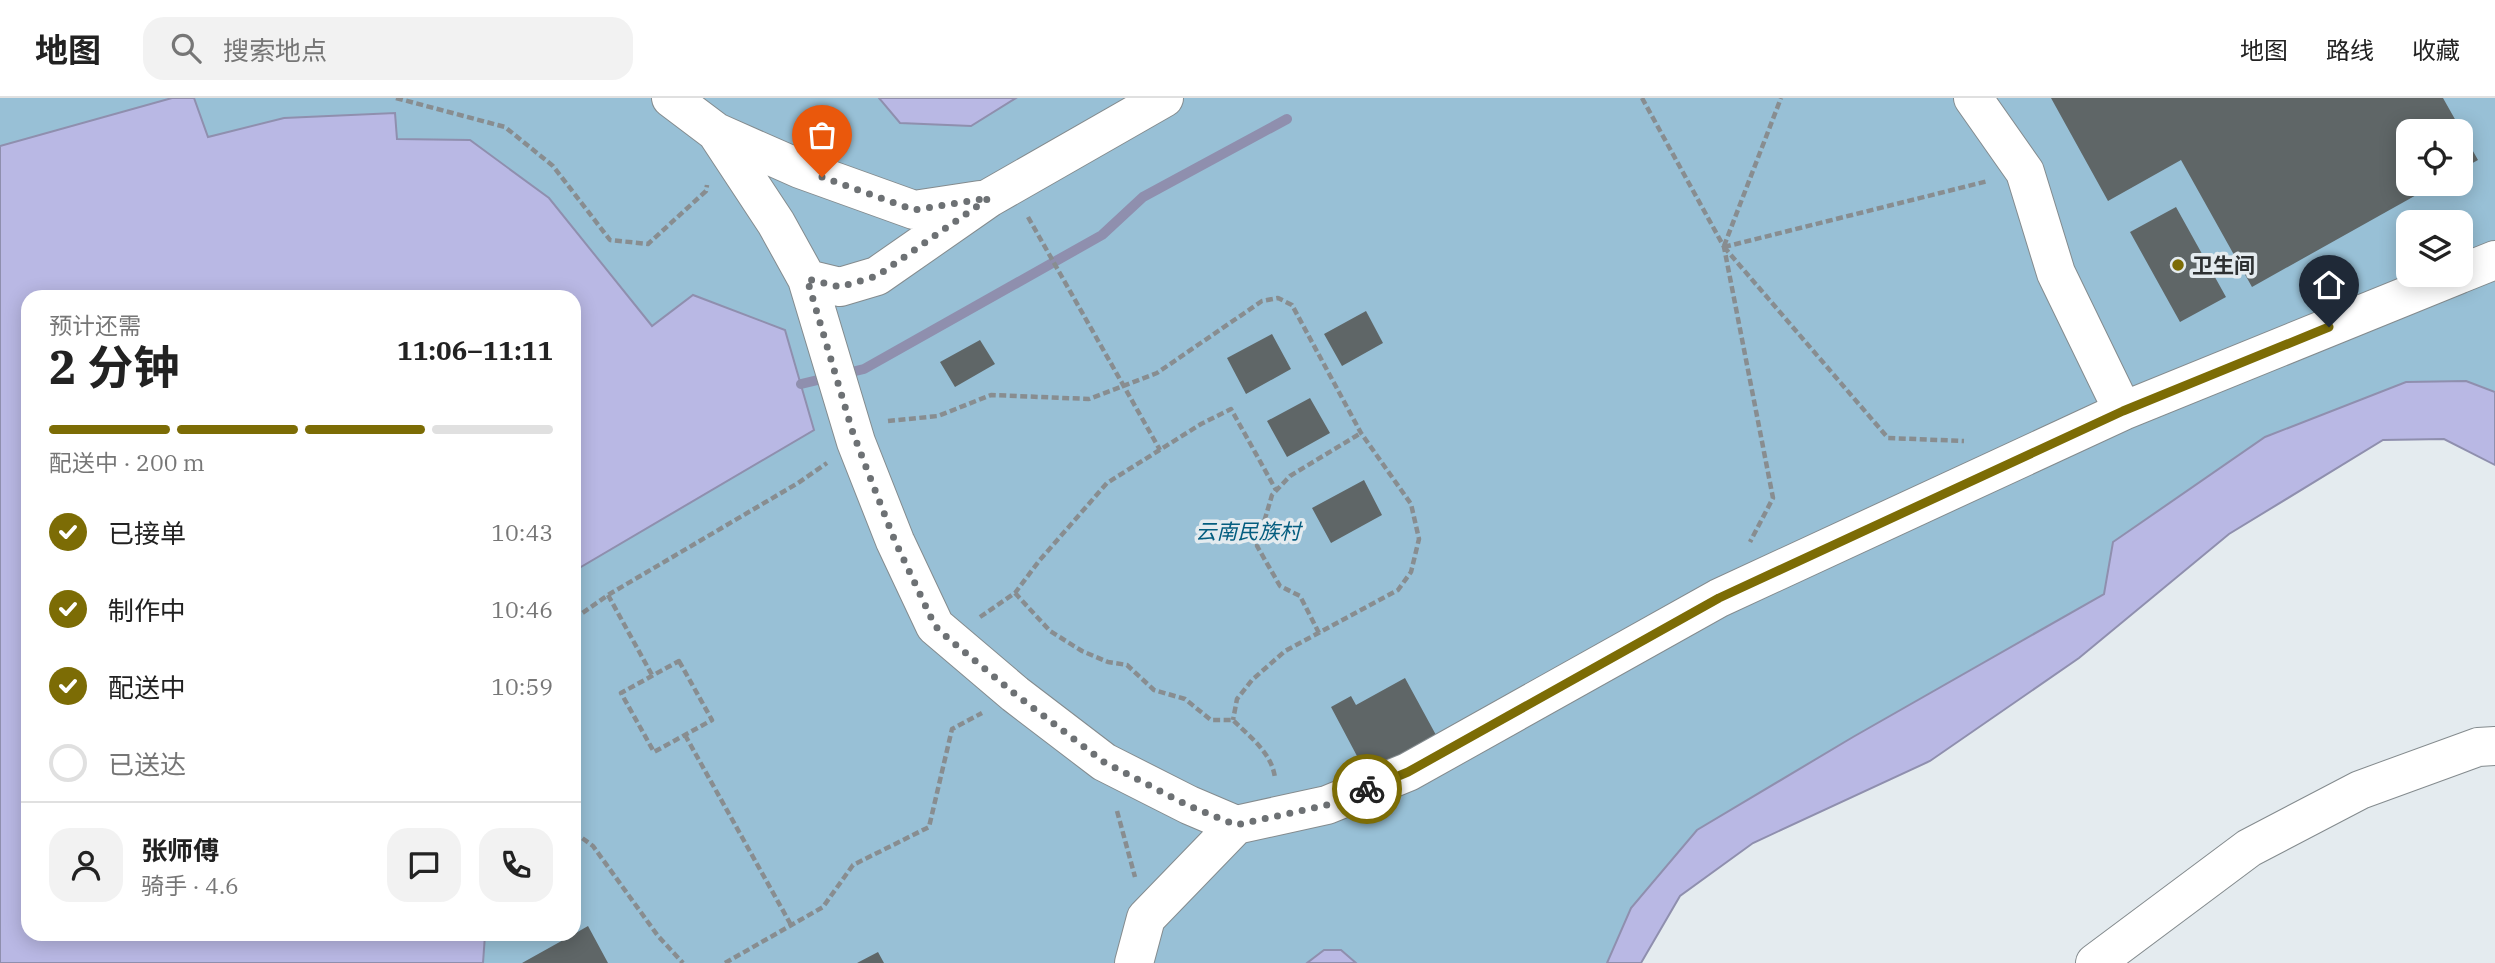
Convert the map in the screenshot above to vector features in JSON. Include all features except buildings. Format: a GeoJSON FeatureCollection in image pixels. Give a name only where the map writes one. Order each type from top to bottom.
{"type":"FeatureCollection","features":[{"type":"Feature","properties":{"kind":"street"},"geometry":{"type":"LineString","coordinates":[[671,98],[716,132],[800,169],[914,210],[989,198]]}},
{"type":"Feature","properties":{"kind":"street"},"geometry":{"type":"LineString","coordinates":[[807,279],[840,287],[877,276],[989,198],[1164,98]]}},
{"type":"Feature","properties":{"kind":"street"},"geometry":{"type":"LineString","coordinates":[[1973,98],[2025,172],[2056,273],[2123,411]]}},
{"type":"Feature","properties":{"kind":"street"},"geometry":{"type":"LineString","coordinates":[[716,132],[776,223],[807,279],[853,432],[895,541],[935,626],[1015,694],[1104,762],[1189,806],[1236,825]]}},
{"type":"Feature","properties":{"kind":"street"},"geometry":{"type":"LineString","coordinates":[[2473,269],[2495,260]]}},
{"type":"Feature","properties":{"kind":"street"},"geometry":{"type":"LineString","coordinates":[[1134,963],[1146,918],[1236,825],[1327,805],[1408,772],[1719,598],[2123,411],[2427,287]]}},
{"type":"Feature","properties":{"kind":"street"},"geometry":{"type":"LineString","coordinates":[[2095,963],[2249,848],[2360,790],[2478,747],[2495,746]]}},
{"type":"Feature","properties":{"kind":"path"},"geometry":{"type":"LineString","coordinates":[[396,98],[505,127],[553,166],[610,240],[622,242],[648,244],[706,191],[716,132]]}},
{"type":"Feature","properties":{"kind":"path"},"geometry":{"type":"LineString","coordinates":[[1642,98],[1724,247],[1888,438]]}},
{"type":"Feature","properties":{"kind":"path"},"geometry":{"type":"LineString","coordinates":[[1773,498],[1724,247],[1781,98]]}},
{"type":"Feature","properties":{"kind":"path"},"geometry":{"type":"LineString","coordinates":[[1724,247],[2025,172]]}},
{"type":"Feature","properties":{"kind":"path"},"geometry":{"type":"LineString","coordinates":[[1038,236],[1160,450]]}},
{"type":"Feature","properties":{"kind":"path"},"geometry":{"type":"LineString","coordinates":[[581,614],[608,595],[798,483],[853,432],[878,422],[939,416],[991,395],[1089,399],[1157,373],[1262,301],[1278,298],[1292,305],[1362,433],[1411,504],[1419,539],[1411,572],[1398,590],[1285,651],[1252,680],[1237,699],[1233,720]]}},
{"type":"Feature","properties":{"kind":"path"},"geometry":{"type":"LineString","coordinates":[[949,639],[1016,593],[1039,561],[1107,483],[1231,409],[1276,490]]}},
{"type":"Feature","properties":{"kind":"path"},"geometry":{"type":"LineString","coordinates":[[1319,633],[1300,596],[1280,586],[1257,546],[1272,495],[1276,490],[1290,476],[1362,433]]}},
{"type":"Feature","properties":{"kind":"path"},"geometry":{"type":"LineString","coordinates":[[1016,593],[1050,631],[1082,650],[1108,662],[1127,666],[1154,690],[1185,699],[1211,720],[1233,720],[1265,752],[1274,767],[1281,815]]}},
{"type":"Feature","properties":{"kind":"path"},"geometry":{"type":"LineString","coordinates":[[608,595],[652,676]]}},
{"type":"Feature","properties":{"kind":"path"},"geometry":{"type":"LineString","coordinates":[[679,661],[712,720],[685,735],[654,752],[621,693],[679,661]]}},
{"type":"Feature","properties":{"kind":"path"},"geometry":{"type":"LineString","coordinates":[[725,963],[823,907],[853,865],[929,827],[952,729],[1015,694]]}},
{"type":"Feature","properties":{"kind":"path"},"geometry":{"type":"LineString","coordinates":[[685,735],[791,925]]}},
{"type":"Feature","properties":{"kind":"path"},"geometry":{"type":"LineString","coordinates":[[1104,762],[1146,918]]}},
{"type":"Feature","properties":{"kind":"path"},"geometry":{"type":"LineString","coordinates":[[581,837],[593,846],[658,936],[683,963]]}},
{"type":"Feature","properties":{"kind":"green space","name":"云南民族村"},"geometry":{"type":"Polygon","coordinates":[[[0,98],[2495,98],[2495,392],[2466,381],[2406,382],[2265,438],[2113,542],[2104,594],[1853,737],[1631,908],[1607,963],[0,963],[0,98]]]}},
{"type":"Feature","properties":{"kind":"shaded area"},"geometry":{"type":"Polygon","coordinates":[[[172,98],[194,98],[208,137],[284,118],[395,113],[397,139],[470,140],[549,198],[652,326],[693,295],[785,330],[814,430],[581,567],[581,290],[21,290],[21,941],[485,941],[483,963],[0,963],[0,146],[172,98]]]}},
{"type":"Feature","properties":{"kind":"shaded area"},"geometry":{"type":"Polygon","coordinates":[[[879,98],[1016,98],[971,126],[900,123],[879,98]]]}},
{"type":"Feature","properties":{"kind":"shaded area"},"geometry":{"type":"Polygon","coordinates":[[[2466,381],[2495,392],[2495,465],[2444,439],[2383,440],[2229,534],[2079,658],[1930,761],[1753,843],[1680,896],[1641,963],[1607,963],[1631,908],[1697,830],[1853,737],[2104,594],[2113,542],[2265,437],[2406,382],[2466,381]]]}},
{"type":"Feature","properties":{"kind":"shaded area"},"geometry":{"type":"Polygon","coordinates":[[[1324,950],[1341,950],[1356,963],[1307,963],[1324,950]]]}},
{"type":"Feature","properties":{"kind":"waterway"},"geometry":{"type":"LineString","coordinates":[[801,384],[864,369],[1102,235],[1143,197],[1287,119]]}},
{"type":"Feature","properties":{"kind":"way so far"},"geometry":{"type":"LineString","coordinates":[[822,177],[914,210],[989,198],[877,276],[840,287],[807,279],[856,442],[895,541],[935,626],[1015,694],[1104,762],[1189,806],[1236,825],[1327,805],[1367,789]]}},
{"type":"Feature","properties":{"kind":"place","name":"卫生间"},"geometry":{"type":"Point","coordinates":[2178,265]}},
{"type":"Feature","properties":{"kind":"route"},"geometry":{"type":"LineString","coordinates":[[1367,789],[1408,772],[1719,598],[2123,411],[2329,327]]}}]}
